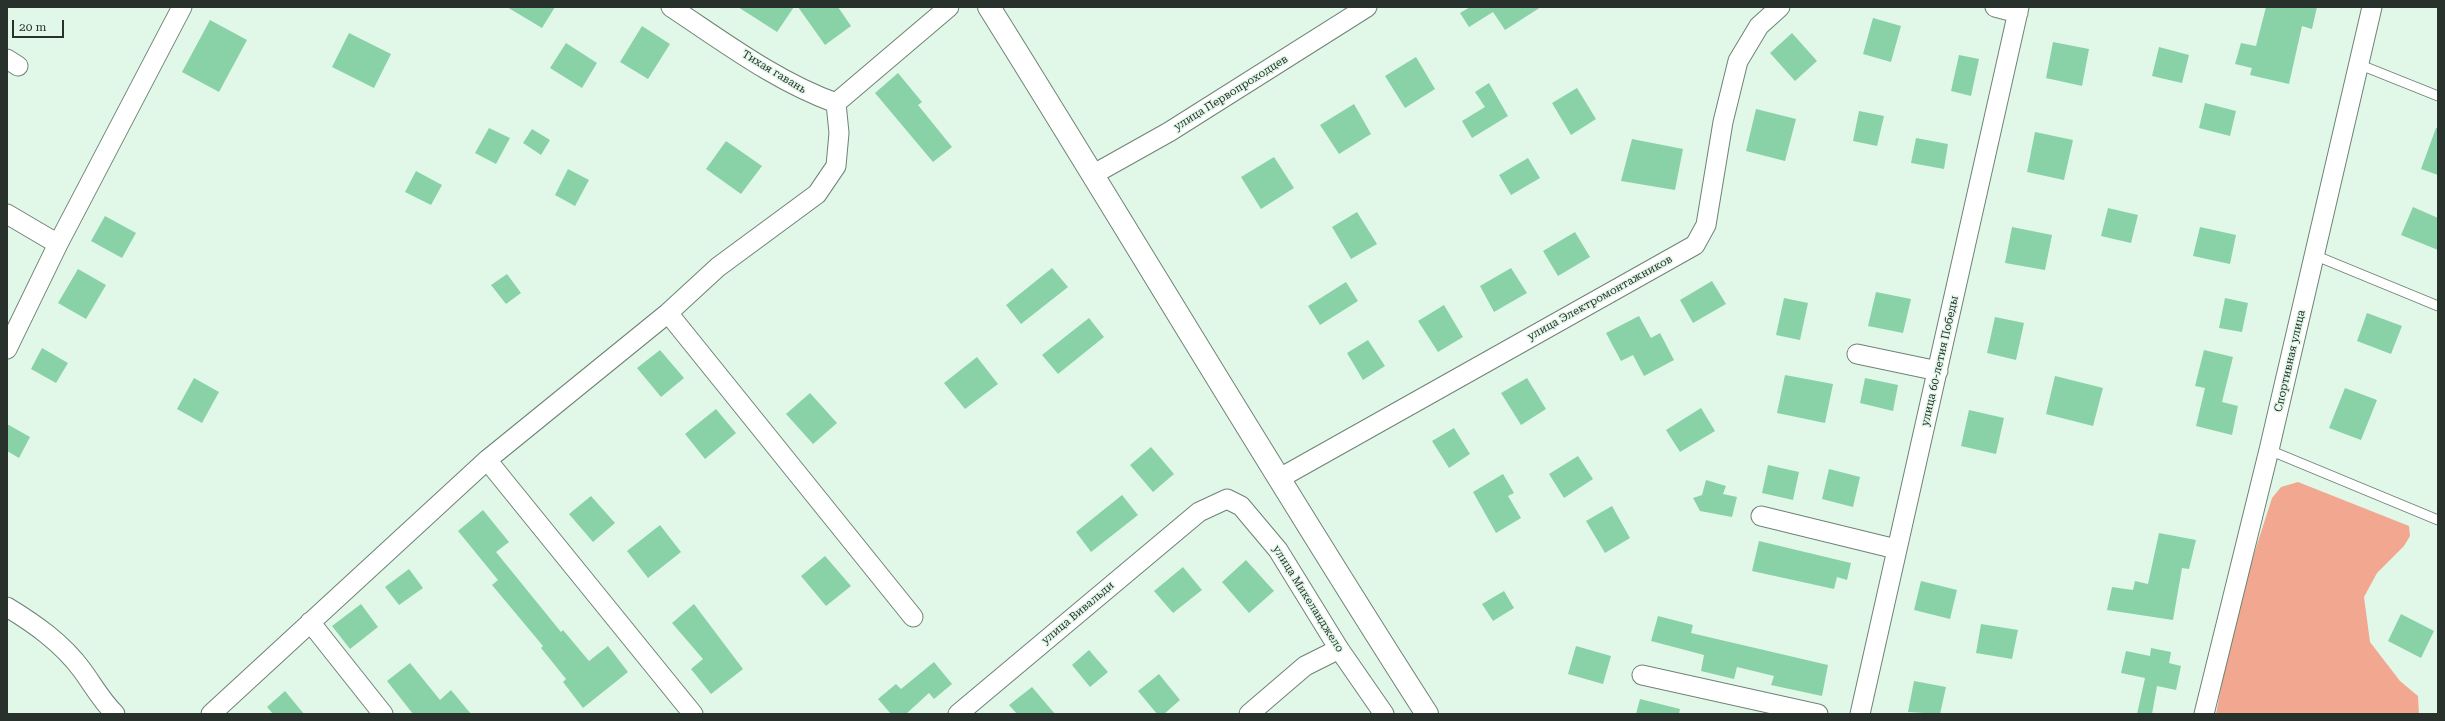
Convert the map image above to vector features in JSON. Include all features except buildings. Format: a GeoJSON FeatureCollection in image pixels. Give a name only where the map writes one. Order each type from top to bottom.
{"type":"FeatureCollection","features":[{"type":"Feature","properties":{"kind":"street","name":"Тихая гавань"},"geometry":{"type":"LineString","coordinates":[[671,7],[784,80],[807,93],[836,103]]}},
{"type":"Feature","properties":{"kind":"street"},"geometry":{"type":"LineString","coordinates":[[211,714],[487,460],[668,313],[718,267],[817,194],[836,166],[839,133],[836,103],[949,7]]}},
{"type":"Feature","properties":{"kind":"street"},"geometry":{"type":"LineString","coordinates":[[989,7],[1094,174],[1368,623],[1427,714]]}},
{"type":"Feature","properties":{"kind":"street","name":"улица Первопроходцев"},"geometry":{"type":"LineString","coordinates":[[1094,174],[1169,132],[1367,7]]}},
{"type":"Feature","properties":{"kind":"street","name":"улица Электромонтажников"},"geometry":{"type":"LineString","coordinates":[[1280,478],[1695,245],[1706,225],[1723,122],[1738,61],[1759,26],[1780,7]]}},
{"type":"Feature","properties":{"kind":"street"},"geometry":{"type":"LineString","coordinates":[[1994,7],[2018,10]]}},
{"type":"Feature","properties":{"kind":"street","name":"Спортивная улица"},"geometry":{"type":"LineString","coordinates":[[2204,714],[2269,450],[2357,64],[2372,7]]}},
{"type":"Feature","properties":{"kind":"street"},"geometry":{"type":"LineString","coordinates":[[7,349],[58,244],[180,8]]}},
{"type":"Feature","properties":{"kind":"street","name":"улица 60-летия Победы"},"geometry":{"type":"LineString","coordinates":[[1860,714],[2018,10]]}},
{"type":"Feature","properties":{"kind":"street"},"geometry":{"type":"LineString","coordinates":[[7,214],[58,244]]}},
{"type":"Feature","properties":{"kind":"street"},"geometry":{"type":"LineString","coordinates":[[668,313],[913,617]]}},
{"type":"Feature","properties":{"kind":"street"},"geometry":{"type":"LineString","coordinates":[[1857,354],[1938,371]]}},
{"type":"Feature","properties":{"kind":"street"},"geometry":{"type":"LineString","coordinates":[[487,460],[693,714]]}},
{"type":"Feature","properties":{"kind":"street","name":"улица Микеланджело"},"geometry":{"type":"LineString","coordinates":[[1199,512],[1227,499],[1241,506],[1278,550],[1339,649],[1384,714]]}},
{"type":"Feature","properties":{"kind":"street","name":"улица Вивальди"},"geometry":{"type":"LineString","coordinates":[[958,714],[1199,512]]}},
{"type":"Feature","properties":{"kind":"street"},"geometry":{"type":"LineString","coordinates":[[1761,516],[1896,549]]}},
{"type":"Feature","properties":{"kind":"street"},"geometry":{"type":"LineString","coordinates":[[7,607],[31,622],[64,649],[82,670],[96,707],[115,714]]}},
{"type":"Feature","properties":{"kind":"street"},"geometry":{"type":"LineString","coordinates":[[310,622],[383,714]]}},
{"type":"Feature","properties":{"kind":"street"},"geometry":{"type":"LineString","coordinates":[[1249,714],[1305,666],[1339,649]]}},
{"type":"Feature","properties":{"kind":"street"},"geometry":{"type":"LineString","coordinates":[[1642,674],[1818,714]]}},
{"type":"Feature","properties":{"kind":"lane"},"geometry":{"type":"LineString","coordinates":[[2357,64],[2438,96]]}},
{"type":"Feature","properties":{"kind":"lane"},"geometry":{"type":"LineString","coordinates":[[2314,255],[2438,306]]}},
{"type":"Feature","properties":{"kind":"lane"},"geometry":{"type":"LineString","coordinates":[[2269,450],[2438,520]]}},
{"type":"Feature","properties":{"kind":"shaded area"},"geometry":{"type":"Polygon","coordinates":[[[2298,482],[2409,526],[2410,536],[2404,546],[2377,573],[2364,597],[2370,642],[2400,681],[2418,696],[2419,714],[2216,714],[2235,613],[2272,498],[2281,487],[2298,482]]]}}]}
